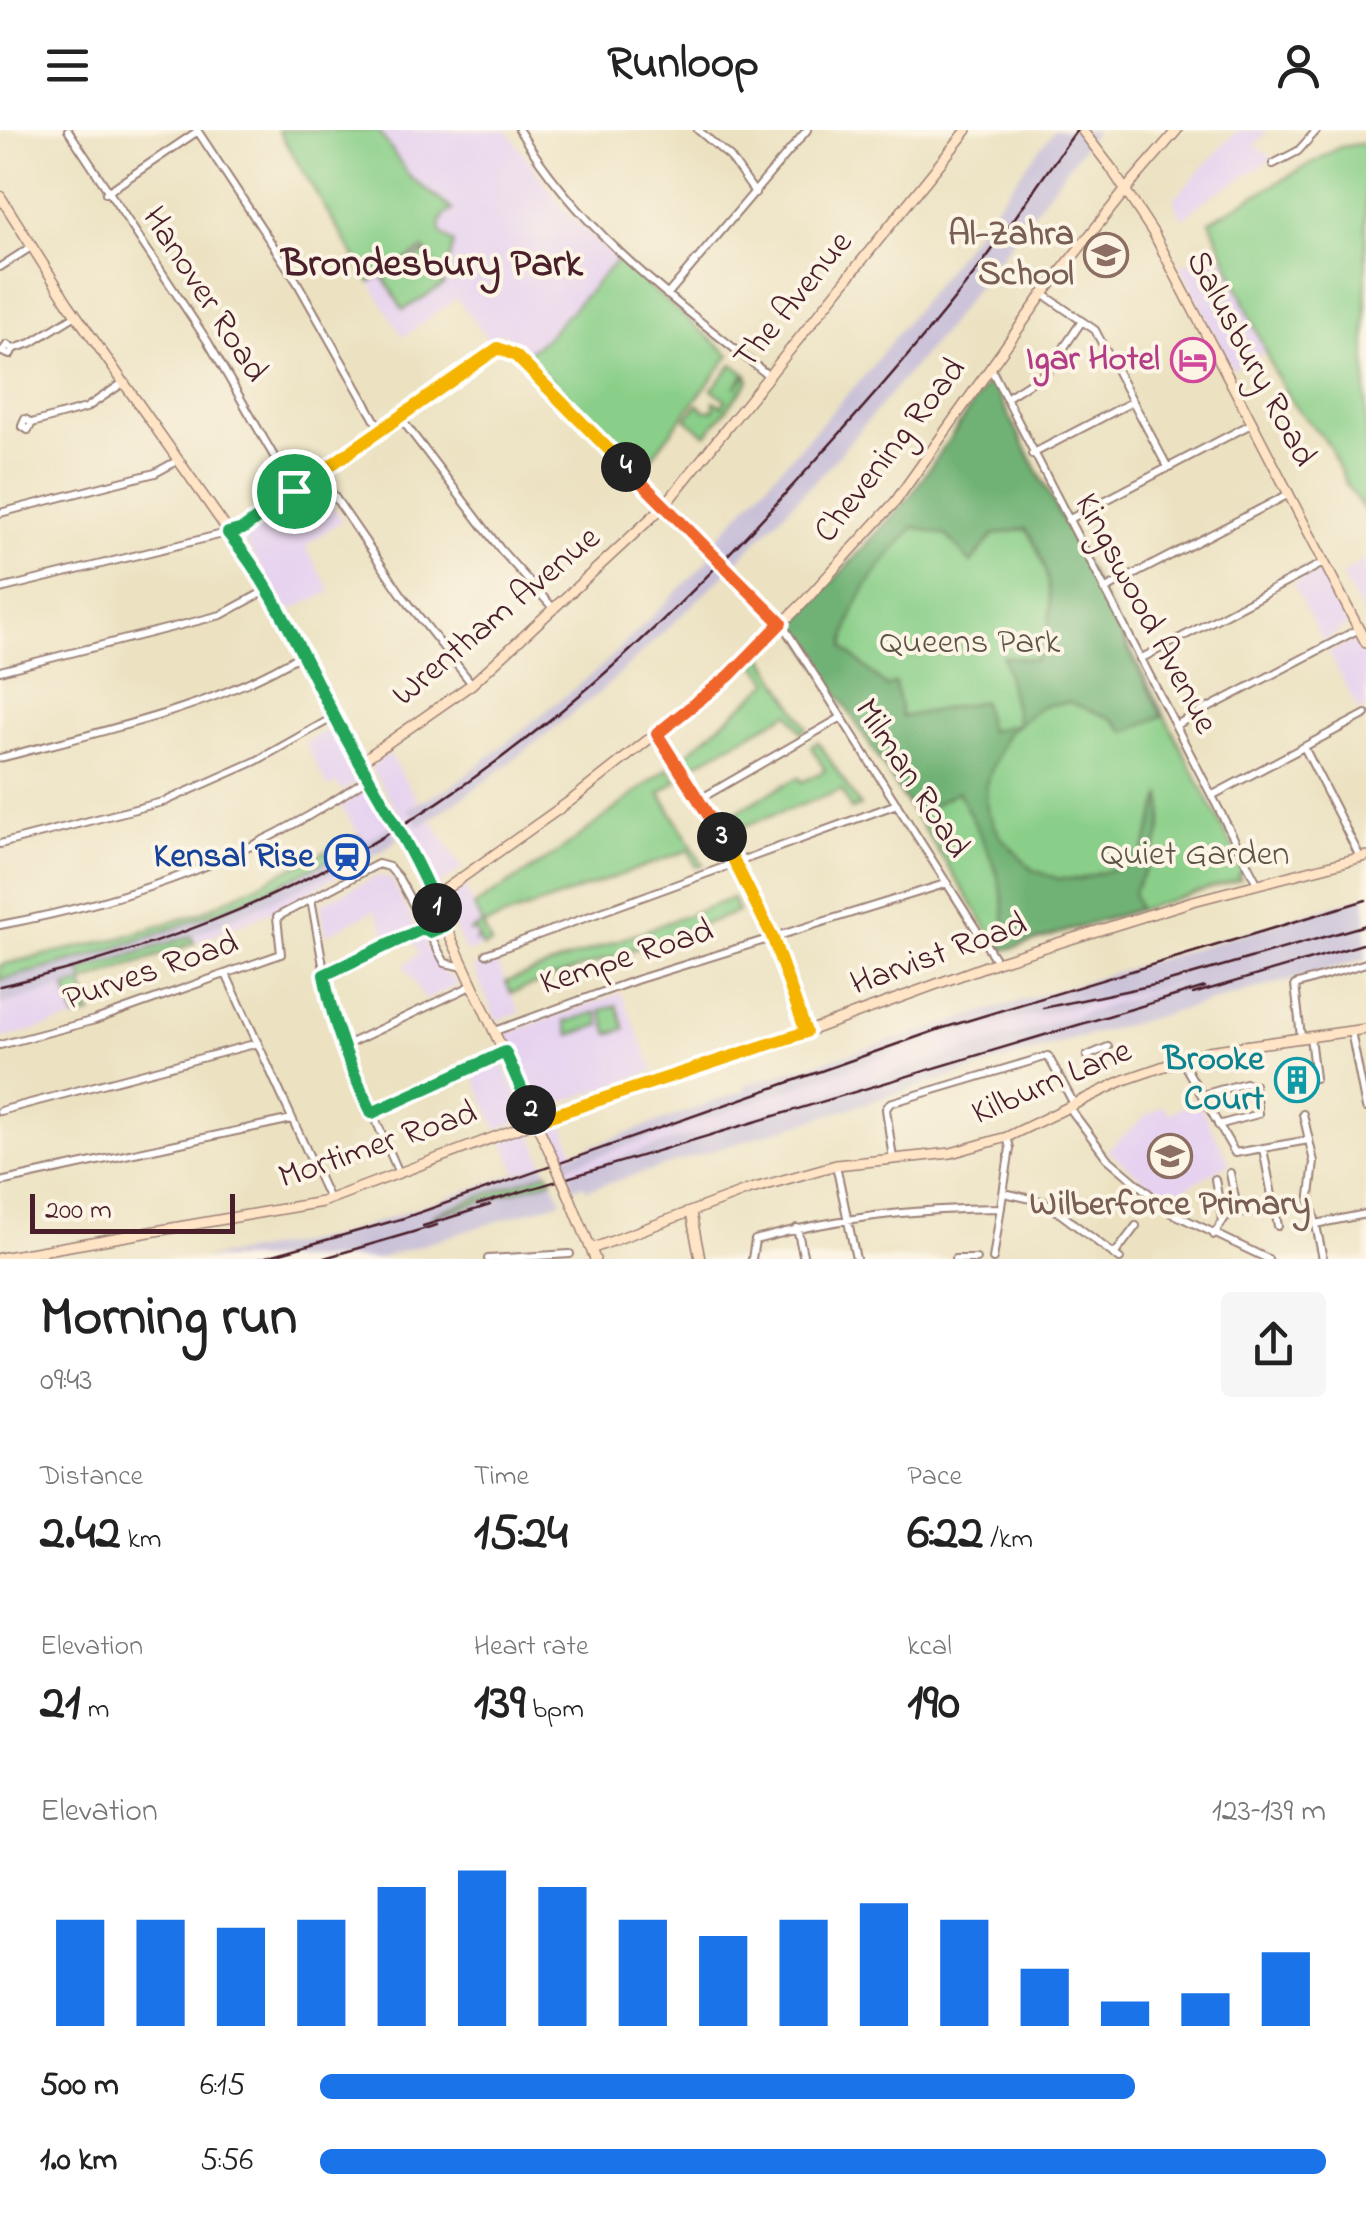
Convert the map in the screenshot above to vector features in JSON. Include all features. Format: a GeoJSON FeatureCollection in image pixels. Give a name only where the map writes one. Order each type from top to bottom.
{"type":"FeatureCollection","features":[{"type":"Feature","properties":{"kind":"street","name":"Hanover Road"},"geometry":{"type":"LineString","coordinates":[[68,130],[106,193],[208,342],[294,491]]}},
{"type":"Feature","properties":{"kind":"street"},"geometry":{"type":"LineString","coordinates":[[519,130],[562,194],[595,232],[769,376]]}},
{"type":"Feature","properties":{"kind":"street"},"geometry":{"type":"LineString","coordinates":[[698,130],[730,157],[755,193]]}},
{"type":"Feature","properties":{"kind":"street"},"geometry":{"type":"LineString","coordinates":[[667,295],[807,130]]}},
{"type":"Feature","properties":{"kind":"street","name":"The Avenue"},"geometry":{"type":"LineString","coordinates":[[664,506],[967,130]]}},
{"type":"Feature","properties":{"kind":"street"},"geometry":{"type":"LineString","coordinates":[[1082,130],[1126,190]]}},
{"type":"Feature","properties":{"kind":"street","name":"Chevening Road"},"geometry":{"type":"LineString","coordinates":[[433,898],[657,734],[729,676],[781,623],[896,502],[1044,294],[1176,130]]}},
{"type":"Feature","properties":{"kind":"street"},"geometry":{"type":"LineString","coordinates":[[1273,164],[1298,152],[1316,130]]}},
{"type":"Feature","properties":{"kind":"street"},"geometry":{"type":"LineString","coordinates":[[106,193],[197,131],[297,282],[380,428]]}},
{"type":"Feature","properties":{"kind":"street","name":"Salusbury Road"},"geometry":{"type":"LineString","coordinates":[[1126,190],[1254,423],[1366,643]]}},
{"type":"Feature","properties":{"kind":"street"},"geometry":{"type":"LineString","coordinates":[[0,196],[76,315],[269,589],[359,763],[404,836],[505,1052],[593,1254]]}},
{"type":"Feature","properties":{"kind":"street"},"geometry":{"type":"LineString","coordinates":[[0,267],[30,247]]}},
{"type":"Feature","properties":{"kind":"street"},"geometry":{"type":"LineString","coordinates":[[1044,294],[1095,330],[1167,466]]}},
{"type":"Feature","properties":{"kind":"street"},"geometry":{"type":"LineString","coordinates":[[13,349],[76,315]]}},
{"type":"Feature","properties":{"kind":"street"},"geometry":{"type":"LineString","coordinates":[[1006,398],[1048,371],[1082,321]]}},
{"type":"Feature","properties":{"kind":"street"},"geometry":{"type":"LineString","coordinates":[[0,589],[243,529],[492,348],[504,348],[781,623]]}},
{"type":"Feature","properties":{"kind":"street","name":"Kingswood Avenue"},"geometry":{"type":"LineString","coordinates":[[990,368],[1258,882]]}},
{"type":"Feature","properties":{"kind":"street"},"geometry":{"type":"LineString","coordinates":[[32,424],[86,408],[124,382]]}},
{"type":"Feature","properties":{"kind":"street"},"geometry":{"type":"LineString","coordinates":[[1032,454],[1132,402]]}},
{"type":"Feature","properties":{"kind":"street"},"geometry":{"type":"LineString","coordinates":[[399,416],[501,550],[555,610]]}},
{"type":"Feature","properties":{"kind":"street"},"geometry":{"type":"LineString","coordinates":[[1068,520],[1254,423]]}},
{"type":"Feature","properties":{"kind":"street"},"geometry":{"type":"LineString","coordinates":[[0,513],[155,473],[177,461]]}},
{"type":"Feature","properties":{"kind":"street"},"geometry":{"type":"LineString","coordinates":[[319,474],[402,595],[472,684]]}},
{"type":"Feature","properties":{"kind":"street"},"geometry":{"type":"LineString","coordinates":[[1104,590],[1290,493]]}},
{"type":"Feature","properties":{"kind":"street","name":"Wrentham Avenue"},"geometry":{"type":"LineString","coordinates":[[359,763],[472,684],[664,506]]}},
{"type":"Feature","properties":{"kind":"street"},"geometry":{"type":"LineString","coordinates":[[1140,659],[1325,562]]}},
{"type":"Feature","properties":{"kind":"street"},"geometry":{"type":"LineString","coordinates":[[0,671],[221,615],[269,589]]}},
{"type":"Feature","properties":{"kind":"street","name":"Milman Road"},"geometry":{"type":"LineString","coordinates":[[781,623],[997,962]]}},
{"type":"Feature","properties":{"kind":"street"},"geometry":{"type":"LineString","coordinates":[[1176,726],[1359,630]]}},
{"type":"Feature","properties":{"kind":"street"},"geometry":{"type":"LineString","coordinates":[[0,758],[140,721],[238,686],[302,654]]}},
{"type":"Feature","properties":{"kind":"street"},"geometry":{"type":"LineString","coordinates":[[1212,795],[1366,714]]}},
{"type":"Feature","properties":{"kind":"street"},"geometry":{"type":"LineString","coordinates":[[0,844],[166,801],[256,760],[334,717]]}},
{"type":"Feature","properties":{"kind":"street"},"geometry":{"type":"LineString","coordinates":[[700,799],[842,717]]}},
{"type":"Feature","properties":{"kind":"street"},"geometry":{"type":"LineString","coordinates":[[657,734],[736,863],[772,936],[806,1032]]}},
{"type":"Feature","properties":{"kind":"street"},"geometry":{"type":"LineString","coordinates":[[1304,747],[1363,856]]}},
{"type":"Feature","properties":{"kind":"street"},"geometry":{"type":"LineString","coordinates":[[0,925],[56,914],[174,880],[264,840],[368,778]]}},
{"type":"Feature","properties":{"kind":"street"},"geometry":{"type":"LineString","coordinates":[[486,954],[897,804]]}},
{"type":"Feature","properties":{"kind":"street","name":"Harvist Road"},"geometry":{"type":"LineString","coordinates":[[535,1121],[806,1032],[997,962],[1258,882],[1363,856]]}},
{"type":"Feature","properties":{"kind":"street"},"geometry":{"type":"LineString","coordinates":[[398,1173],[342,1047],[311,899],[374,865],[385,865],[398,877],[446,964],[464,967]]}},
{"type":"Feature","properties":{"kind":"street","name":"Kempe Road"},"geometry":{"type":"LineString","coordinates":[[495,1031],[772,936],[948,883]]}},
{"type":"Feature","properties":{"kind":"street","name":"Purves Road"},"geometry":{"type":"LineString","coordinates":[[0,1045],[95,1020],[281,954],[277,917],[311,899]]}},
{"type":"Feature","properties":{"kind":"street"},"geometry":{"type":"LineString","coordinates":[[324,975],[427,930],[445,926]]}},
{"type":"Feature","properties":{"kind":"street"},"geometry":{"type":"LineString","coordinates":[[1315,1078],[1294,987],[1366,963]]}},
{"type":"Feature","properties":{"kind":"street"},"geometry":{"type":"LineString","coordinates":[[226,974],[329,1199]]}},
{"type":"Feature","properties":{"kind":"street"},"geometry":{"type":"LineString","coordinates":[[342,1047],[473,985]]}},
{"type":"Feature","properties":{"kind":"street","name":"Kilburn Lane"},"geometry":{"type":"LineString","coordinates":[[593,1254],[748,1190],[836,1165],[951,1153],[1007,1137],[1071,1105],[1097,1082],[1221,1048],[1366,1029]]}},
{"type":"Feature","properties":{"kind":"street"},"geometry":{"type":"LineString","coordinates":[[1352,1031],[1366,1108]]}},
{"type":"Feature","properties":{"kind":"street"},"geometry":{"type":"LineString","coordinates":[[0,1111],[258,1042]]}},
{"type":"Feature","properties":{"kind":"street"},"geometry":{"type":"LineString","coordinates":[[1097,1082],[1088,1056],[1108,1048]]}},
{"type":"Feature","properties":{"kind":"street"},"geometry":{"type":"LineString","coordinates":[[372,1113],[505,1052]]}},
{"type":"Feature","properties":{"kind":"street"},"geometry":{"type":"LineString","coordinates":[[893,1160],[886,1109],[890,1103],[1048,1056],[1071,1105],[1107,1158],[1176,1216],[1268,1259]]}},
{"type":"Feature","properties":{"kind":"street"},"geometry":{"type":"LineString","coordinates":[[1182,1060],[1236,1153],[1309,1140]]}},
{"type":"Feature","properties":{"kind":"street"},"geometry":{"type":"LineString","coordinates":[[1202,1095],[1245,1082],[1254,1085],[1258,1114],[1218,1125]]}},
{"type":"Feature","properties":{"kind":"street"},"geometry":{"type":"LineString","coordinates":[[1303,1114],[1322,1259]]}},
{"type":"Feature","properties":{"kind":"street"},"geometry":{"type":"LineString","coordinates":[[0,1182],[292,1119]]}},
{"type":"Feature","properties":{"kind":"street","name":"Mortimer Road"},"geometry":{"type":"LineString","coordinates":[[0,1258],[329,1199],[535,1121]]}},
{"type":"Feature","properties":{"kind":"street"},"geometry":{"type":"LineString","coordinates":[[993,1259],[1004,1194],[1007,1137]]}},
{"type":"Feature","properties":{"kind":"street"},"geometry":{"type":"LineString","coordinates":[[1263,1149],[1278,1226]]}},
{"type":"Feature","properties":{"kind":"street"},"geometry":{"type":"LineString","coordinates":[[836,1165],[856,1259]]}},
{"type":"Feature","properties":{"kind":"street"},"geometry":{"type":"LineString","coordinates":[[1230,1173],[1238,1213]]}},
{"type":"Feature","properties":{"kind":"street"},"geometry":{"type":"LineString","coordinates":[[1214,1235],[1222,1219],[1215,1179]]}},
{"type":"Feature","properties":{"kind":"street"},"geometry":{"type":"LineString","coordinates":[[1004,1194],[1045,1202],[1117,1257],[1136,1226]]}},
{"type":"Feature","properties":{"kind":"street"},"geometry":{"type":"LineString","coordinates":[[1222,1219],[1274,1207]]}},
{"type":"Feature","properties":{"kind":"street"},"geometry":{"type":"LineString","coordinates":[[752,1259],[755,1240],[797,1228],[848,1218],[1001,1208]]}},
{"type":"Feature","properties":{"kind":"street"},"geometry":{"type":"LineString","coordinates":[[691,1213],[700,1259]]}},
{"type":"Feature","properties":{"kind":"street"},"geometry":{"type":"LineString","coordinates":[[1316,1224],[1366,1214]]}},
{"type":"Feature","properties":{"kind":"street"},"geometry":{"type":"LineString","coordinates":[[797,1228],[804,1259]]}},
{"type":"Feature","properties":{"kind":"street"},"geometry":{"type":"LineString","coordinates":[[488,1259],[570,1254]]}},
{"type":"Feature","properties":{"kind":"street"},"geometry":{"type":"LineString","coordinates":[[955,1259],[976,1259]]}},
{"type":"Feature","properties":{"kind":"shaded area"},"geometry":{"type":"Polygon","coordinates":[[[278,130],[507,130],[564,210],[617,260],[544,340],[524,354],[502,332],[489,341],[457,298],[403,337],[278,130]]]}},
{"type":"Feature","properties":{"kind":"shaded area"},"geometry":{"type":"Polygon","coordinates":[[[1054,130],[1096,130],[943,332],[830,465],[723,576],[600,692],[486,781],[419,827],[407,808],[451,787],[600,668],[708,561],[712,544],[866,374],[1054,130]]]}},
{"type":"Feature","properties":{"kind":"shaded area"},"geometry":{"type":"Polygon","coordinates":[[[1238,130],[1267,131],[1255,145],[1273,159],[1203,201],[1183,219],[1173,200],[1238,130]]]}},
{"type":"Feature","properties":{"kind":"shaded area"},"geometry":{"type":"Polygon","coordinates":[[[1218,247],[1266,352],[1232,368],[1180,266],[1218,247]]]}},
{"type":"Feature","properties":{"kind":"shaded area"},"geometry":{"type":"Polygon","coordinates":[[[332,505],[342,520],[305,546],[331,592],[289,611],[242,537],[283,510],[296,529],[332,505]]]}},
{"type":"Feature","properties":{"kind":"shaded area"},"geometry":{"type":"Polygon","coordinates":[[[1366,559],[1366,620],[1342,576],[1366,559]]]}},
{"type":"Feature","properties":{"kind":"shaded area"},"geometry":{"type":"Polygon","coordinates":[[[1321,569],[1348,625],[1323,642],[1293,584],[1321,569]]]}},
{"type":"Feature","properties":{"kind":"shaded area"},"geometry":{"type":"Polygon","coordinates":[[[1353,640],[1366,660],[1366,708],[1359,711],[1329,653],[1353,640]]]}},
{"type":"Feature","properties":{"kind":"shaded area"},"geometry":{"type":"Polygon","coordinates":[[[333,728],[359,781],[342,791],[337,783],[328,787],[305,742],[333,728]]]}},
{"type":"Feature","properties":{"kind":"shaded area"},"geometry":{"type":"Polygon","coordinates":[[[388,753],[418,801],[407,809],[419,827],[431,819],[462,869],[436,887],[411,832],[371,768],[388,753]]]}},
{"type":"Feature","properties":{"kind":"shaded area"},"geometry":{"type":"Polygon","coordinates":[[[366,790],[390,825],[364,842],[341,806],[366,790]]]}},
{"type":"Feature","properties":{"kind":"shaded area"},"geometry":{"type":"Polygon","coordinates":[[[390,825],[398,839],[384,850],[192,936],[194,943],[84,982],[0,1005],[0,965],[120,938],[197,914],[358,836],[364,842],[390,825]]]}},
{"type":"Feature","properties":{"kind":"shaded area"},"geometry":{"type":"Polygon","coordinates":[[[340,869],[342,873],[286,905],[194,943],[191,936],[340,869]]]}},
{"type":"Feature","properties":{"kind":"shaded area"},"geometry":{"type":"Polygon","coordinates":[[[377,876],[391,879],[415,926],[388,938],[375,910],[326,935],[321,904],[377,876]]]}},
{"type":"Feature","properties":{"kind":"shaded area"},"geometry":{"type":"Polygon","coordinates":[[[465,887],[491,944],[466,953],[445,907],[465,887]]]}},
{"type":"Feature","properties":{"kind":"shaded area"},"geometry":{"type":"Polygon","coordinates":[[[1366,896],[1366,959],[1057,1044],[586,1190],[584,1185],[573,1188],[569,1173],[1185,982],[941,1036],[566,1167],[560,1158],[746,1090],[745,1085],[1366,896]]]}},
{"type":"Feature","properties":{"kind":"shaded area"},"geometry":{"type":"Polygon","coordinates":[[[421,936],[443,972],[459,984],[425,1000],[404,965],[419,953],[413,941],[421,936]]]}},
{"type":"Feature","properties":{"kind":"shaded area"},"geometry":{"type":"Polygon","coordinates":[[[495,959],[520,1013],[497,1020],[473,967],[495,959]]]}},
{"type":"Feature","properties":{"kind":"shaded area"},"geometry":{"type":"Polygon","coordinates":[[[1201,978],[569,1173],[566,1167],[941,1036],[1201,978]]]}},
{"type":"Feature","properties":{"kind":"shaded area"},"geometry":{"type":"Polygon","coordinates":[[[84,982],[93,1014],[0,1039],[0,1005],[84,982]]]}},
{"type":"Feature","properties":{"kind":"shaded area"},"geometry":{"type":"Polygon","coordinates":[[[621,993],[654,1071],[538,1110],[503,1035],[621,993]]]}},
{"type":"Feature","properties":{"kind":"shaded area"},"geometry":{"type":"Polygon","coordinates":[[[501,1061],[527,1118],[497,1129],[473,1074],[501,1061]]]}},
{"type":"Feature","properties":{"kind":"shaded area","name":"Wilberforce Primary"},"geometry":{"type":"Polygon","coordinates":[[[1196,1099],[1230,1163],[1185,1188],[1191,1217],[1107,1150],[1163,1106],[1169,1114],[1196,1099]]]}},
{"type":"Feature","properties":{"kind":"shaded area"},"geometry":{"type":"Polygon","coordinates":[[[561,1117],[574,1153],[559,1158],[544,1124],[561,1117]]]}},
{"type":"Feature","properties":{"kind":"shaded area"},"geometry":{"type":"Polygon","coordinates":[[[530,1130],[544,1164],[516,1172],[503,1140],[530,1130]]]}},
{"type":"Feature","properties":{"kind":"shaded area"},"geometry":{"type":"Polygon","coordinates":[[[544,1164],[562,1201],[377,1259],[201,1259],[334,1237],[544,1164]]]}},
{"type":"Feature","properties":{"kind":"green space"},"geometry":{"type":"Polygon","coordinates":[[[278,130],[378,130],[410,177],[453,210],[441,224],[443,236],[454,243],[448,267],[440,273],[424,249],[370,282],[278,130]]]}},
{"type":"Feature","properties":{"kind":"green space"},"geometry":{"type":"Polygon","coordinates":[[[1366,143],[1366,512],[1347,486],[1329,445],[1293,404],[1273,370],[1210,221],[1340,147],[1366,143]]]}},
{"type":"Feature","properties":{"kind":"green space"},"geometry":{"type":"Polygon","coordinates":[[[424,253],[444,285],[403,310],[384,278],[424,253]]]}},
{"type":"Feature","properties":{"kind":"green space"},"geometry":{"type":"Polygon","coordinates":[[[617,260],[730,355],[641,471],[524,354],[544,340],[617,260]]]}},
{"type":"Feature","properties":{"kind":"green space"},"geometry":{"type":"Polygon","coordinates":[[[733,364],[745,373],[735,388],[747,374],[749,381],[706,435],[686,419],[698,404],[705,411],[714,410],[714,401],[722,406],[726,400],[712,389],[733,364]]]}},
{"type":"Feature","properties":{"kind":"green space","name":"Queens Park"},"geometry":{"type":"Polygon","coordinates":[[[990,379],[1244,869],[1238,876],[1241,879],[1002,951],[794,625],[912,494],[990,379]]]}},
{"type":"Feature","properties":{"kind":"green space"},"geometry":{"type":"Polygon","coordinates":[[[990,379],[1162,716],[1126,732],[1113,719],[1069,702],[1042,706],[1006,734],[986,784],[987,809],[1000,836],[1033,870],[1059,879],[1080,879],[1127,865],[1144,850],[1162,794],[1160,834],[1133,892],[1138,909],[1002,951],[1004,911],[999,879],[958,791],[915,816],[794,625],[912,494],[990,379]],[[914,527],[879,568],[861,597],[844,648],[887,687],[895,683],[902,717],[982,701],[989,731],[1018,724],[1003,656],[1035,660],[1043,644],[1050,594],[1042,560],[1026,529],[993,535],[971,563],[947,536],[914,527]]]}},
{"type":"Feature","properties":{"kind":"green space"},"geometry":{"type":"Polygon","coordinates":[[[762,654],[807,728],[801,732],[789,713],[690,767],[683,757],[770,682],[753,661],[762,654]]]}},
{"type":"Feature","properties":{"kind":"green space"},"geometry":{"type":"Polygon","coordinates":[[[818,742],[860,806],[851,810],[842,790],[728,832],[721,820],[799,777],[802,782],[825,770],[811,746],[818,742]]]}},
{"type":"Feature","properties":{"kind":"green space"},"geometry":{"type":"Polygon","coordinates":[[[668,768],[677,781],[660,793],[703,865],[696,867],[689,850],[483,925],[491,944],[483,947],[479,939],[474,942],[478,937],[476,931],[468,932],[482,924],[474,906],[563,849],[668,768]]]}},
{"type":"Feature","properties":{"kind":"green space"},"geometry":{"type":"Polygon","coordinates":[[[358,836],[363,841],[235,904],[97,954],[0,980],[0,965],[120,938],[197,914],[358,836]]]}},
{"type":"Feature","properties":{"kind":"green space"},"geometry":{"type":"Polygon","coordinates":[[[733,898],[738,912],[511,993],[506,982],[733,898]]]}},
{"type":"Feature","properties":{"kind":"green space"},"geometry":{"type":"Polygon","coordinates":[[[191,936],[194,943],[84,982],[81,971],[191,936]]]}},
{"type":"Feature","properties":{"kind":"green space"},"geometry":{"type":"Polygon","coordinates":[[[82,983],[91,1014],[75,1018],[66,988],[82,983]]]}},
{"type":"Feature","properties":{"kind":"green space"},"geometry":{"type":"Polygon","coordinates":[[[617,1005],[625,1029],[609,1034],[601,1010],[617,1005]]]}},
{"type":"Feature","properties":{"kind":"green space"},"geometry":{"type":"Polygon","coordinates":[[[597,1012],[601,1025],[570,1035],[565,1022],[597,1012]]]}},
{"type":"Feature","properties":{"kind":"green space"},"geometry":{"type":"Polygon","coordinates":[[[548,1172],[552,1180],[433,1216],[433,1214],[548,1172]]]}},
{"type":"Feature","properties":{"kind":"railway"},"geometry":{"type":"LineString","coordinates":[[0,986],[123,953],[236,911],[341,861],[439,802],[532,734],[621,659],[708,575],[819,457],[959,293],[1077,130]]}},
{"type":"Feature","properties":{"kind":"railway"},"geometry":{"type":"LineString","coordinates":[[259,1259],[404,1218],[940,1029],[1366,900]]}},
{"type":"Feature","properties":{"kind":"railway"},"geometry":{"type":"LineString","coordinates":[[1043,1008],[1159,984],[1366,925]]}},
{"type":"Feature","properties":{"kind":"railway"},"geometry":{"type":"LineString","coordinates":[[1193,994],[1366,943]]}},
{"type":"Feature","properties":{"kind":"railway"},"geometry":{"type":"LineString","coordinates":[[477,1205],[1205,987]]}},
{"type":"Feature","properties":{"kind":"railway"},"geometry":{"type":"LineString","coordinates":[[423,1226],[490,1205]]}},
{"type":"Feature","properties":{"kind":"railway"},"geometry":{"type":"LineString","coordinates":[[321,1259],[437,1225]]}},
{"type":"Feature","properties":{"kind":"place","name":"Al-Zahra School"},"geometry":{"type":"Point","coordinates":[1106,255]}},
{"type":"Feature","properties":{"kind":"place","name":"Igar Hotel"},"geometry":{"type":"Point","coordinates":[1193,360]}},
{"type":"Feature","properties":{"kind":"place","name":"Kensal Rise"},"geometry":{"type":"Point","coordinates":[347,857]}},
{"type":"Feature","properties":{"kind":"place","name":"Brooke Court"},"geometry":{"type":"Point","coordinates":[1297,1080]}},
{"type":"Feature","properties":{"kind":"place","name":"Wilberforce Primary"},"geometry":{"type":"Point","coordinates":[1170,1156]}},
{"type":"Feature","properties":{"kind":"district","name":"Brondesbury Park"},"geometry":{"type":"Point","coordinates":[432,265]}},
{"type":"Feature","properties":{"kind":"route"},"geometry":{"type":"LineString","coordinates":[[492,348],[504,348],[781,623],[729,676],[657,734],[700,799],[749,888],[772,936],[806,1032],[535,1121],[505,1052],[372,1113],[334,1025],[324,975],[424,928],[430,932],[445,926],[410,846],[359,763],[269,589],[228,533],[243,529],[294,491],[492,348]]}},
{"type":"Feature","properties":{"kind":"park label","name":"Quiet Garden"},"geometry":{"type":"Point","coordinates":[1195,855]}}]}
